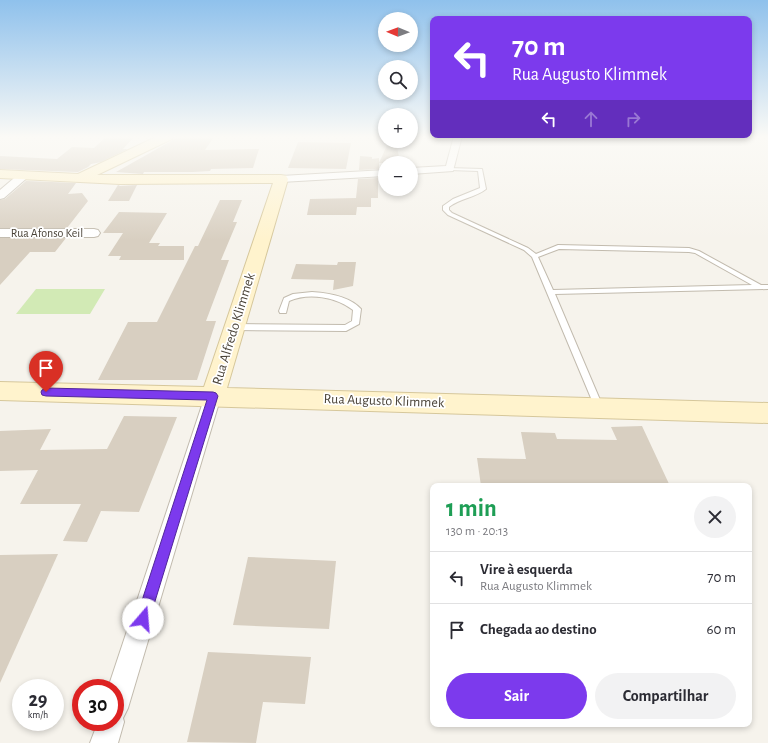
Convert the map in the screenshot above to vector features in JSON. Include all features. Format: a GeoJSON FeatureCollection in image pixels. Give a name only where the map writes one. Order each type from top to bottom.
{"type":"FeatureCollection","features":[{"type":"Feature","properties":{"kind":"street"},"geometry":{"type":"LineString","coordinates":[[78,178],[94,171]]}},
{"type":"Feature","properties":{"kind":"street"},"geometry":{"type":"LineString","coordinates":[[0,174],[78,178],[281,179],[378,173]]}},
{"type":"Feature","properties":{"kind":"street"},"geometry":{"type":"LineString","coordinates":[[0,196],[24,175]]}},
{"type":"Feature","properties":{"kind":"street","name":"Rua Alfredo Klimmek"},"geometry":{"type":"LineString","coordinates":[[124,679],[281,179]]}},
{"type":"Feature","properties":{"kind":"street","name":"Rua Afonso Keil"},"geometry":{"type":"LineString","coordinates":[[0,233],[94,233]]}},
{"type":"Feature","properties":{"kind":"street","name":"Rua Augusto Klimmek"},"geometry":{"type":"LineString","coordinates":[[0,391],[768,413]]}},
{"type":"Feature","properties":{"kind":"street"},"geometry":{"type":"LineString","coordinates":[[104,743],[108,731]]}},
{"type":"Feature","properties":{"kind":"lane"},"geometry":{"type":"LineString","coordinates":[[480,171],[483,189],[477,193],[450,201],[446,206],[446,210],[450,214],[526,249],[535,256],[599,408]]}},
{"type":"Feature","properties":{"kind":"lane"},"geometry":{"type":"LineString","coordinates":[[535,256],[558,248],[673,248],[689,250],[697,252],[760,287]]}},
{"type":"Feature","properties":{"kind":"lane"},"geometry":{"type":"LineString","coordinates":[[551,292],[768,287]]}},
{"type":"Feature","properties":{"kind":"lane"},"geometry":{"type":"LineString","coordinates":[[234,327],[346,328],[356,322],[357,309],[352,304],[332,296],[297,295],[286,300],[283,310]]}},
{"type":"Feature","properties":{"kind":"green space"},"geometry":{"type":"Polygon","coordinates":[[[36,289],[105,289],[90,314],[16,314],[36,289]]]}},
{"type":"Feature","properties":{"kind":"building"},"geometry":{"type":"Polygon","coordinates":[[[44,171],[81,171],[78,172],[44,171]]]}},
{"type":"Feature","properties":{"kind":"building"},"geometry":{"type":"Polygon","coordinates":[[[118,171],[210,171],[144,172],[143,174],[116,172],[118,171]]]}},
{"type":"Feature","properties":{"kind":"building"},"geometry":{"type":"Polygon","coordinates":[[[378,178],[378,198],[371,198],[371,207],[357,207],[356,215],[307,215],[310,199],[356,198],[358,179],[378,178]]]}},
{"type":"Feature","properties":{"kind":"building"},"geometry":{"type":"Polygon","coordinates":[[[26,181],[76,183],[68,194],[82,193],[88,201],[67,228],[0,228],[0,200],[5,199],[26,181]]]}},
{"type":"Feature","properties":{"kind":"building"},"geometry":{"type":"Polygon","coordinates":[[[118,185],[137,185],[129,201],[108,201],[118,185]]]}},
{"type":"Feature","properties":{"kind":"building"},"geometry":{"type":"Polygon","coordinates":[[[220,200],[242,200],[233,222],[237,222],[221,260],[229,260],[206,321],[216,321],[197,380],[98,380],[128,322],[157,322],[195,246],[198,246],[220,200]]]}},
{"type":"Feature","properties":{"kind":"building"},"geometry":{"type":"Polygon","coordinates":[[[119,212],[167,213],[149,243],[160,243],[158,246],[184,246],[184,260],[119,260],[121,256],[108,256],[123,233],[103,233],[119,212]]]}},
{"type":"Feature","properties":{"kind":"building"},"geometry":{"type":"Polygon","coordinates":[[[0,238],[66,238],[55,252],[30,252],[0,285],[0,238]]]}},
{"type":"Feature","properties":{"kind":"building"},"geometry":{"type":"Polygon","coordinates":[[[338,262],[356,262],[353,286],[333,290],[334,280],[291,279],[296,264],[337,265],[338,262]]]}},
{"type":"Feature","properties":{"kind":"building"},"geometry":{"type":"Polygon","coordinates":[[[124,416],[177,417],[139,512],[101,511],[87,542],[63,541],[81,504],[20,504],[38,470],[0,471],[0,431],[51,429],[40,450],[107,449],[124,416]]]}},
{"type":"Feature","properties":{"kind":"building"},"geometry":{"type":"Polygon","coordinates":[[[642,426],[669,483],[481,483],[477,458],[526,459],[521,432],[555,433],[557,439],[617,440],[611,427],[642,426]]]}},
{"type":"Feature","properties":{"kind":"building"},"geometry":{"type":"Polygon","coordinates":[[[58,554],[0,683],[0,555],[58,554]]]}},
{"type":"Feature","properties":{"kind":"building"},"geometry":{"type":"Polygon","coordinates":[[[248,557],[336,561],[329,629],[233,625],[248,557]]]}},
{"type":"Feature","properties":{"kind":"building"},"geometry":{"type":"Polygon","coordinates":[[[208,652],[311,657],[305,704],[263,702],[256,743],[187,742],[208,652]]]}},
{"type":"Feature","properties":{"kind":"route"},"geometry":{"type":"LineString","coordinates":[[46,392],[213,396],[143,619]]}}]}
